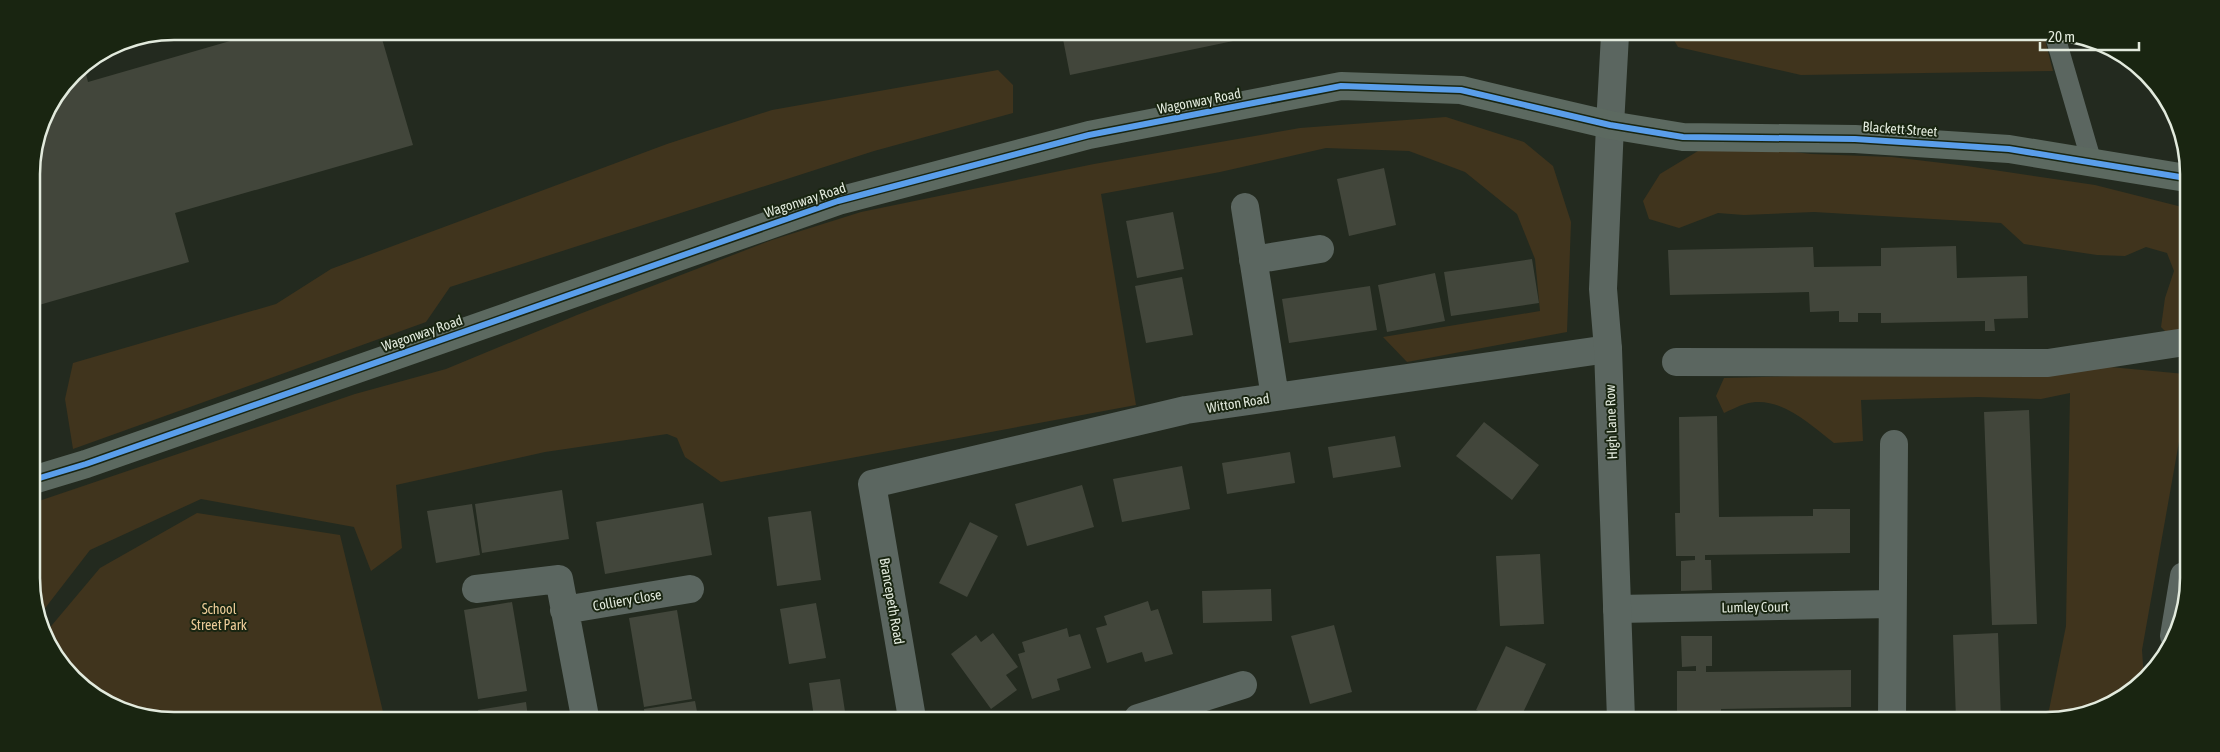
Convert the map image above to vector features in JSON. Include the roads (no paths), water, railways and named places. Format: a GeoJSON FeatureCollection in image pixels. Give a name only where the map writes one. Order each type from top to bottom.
{"type":"FeatureCollection","features":[{"type":"Feature","properties":{"kind":"main road","name":"Wagonway Road"},"geometry":{"type":"LineString","coordinates":[[40,478],[86,464],[838,201],[1089,135],[1341,86],[1461,90],[1610,125]]}},
{"type":"Feature","properties":{"kind":"main road","name":"Blackett Street"},"geometry":{"type":"LineString","coordinates":[[1610,125],[1683,137],[1855,139],[2009,149],[2180,177]]}},
{"type":"Feature","properties":{"kind":"street","name":"High Lane Row"},"geometry":{"type":"LineString","coordinates":[[1615,40],[1603,288],[1608,348],[1621,712]]}},
{"type":"Feature","properties":{"kind":"street"},"geometry":{"type":"LineString","coordinates":[[1245,207],[1275,397]]}},
{"type":"Feature","properties":{"kind":"street"},"geometry":{"type":"LineString","coordinates":[[1253,260],[1320,249]]}},
{"type":"Feature","properties":{"kind":"street"},"geometry":{"type":"LineString","coordinates":[[1676,362],[2048,362],[2180,343]]}},
{"type":"Feature","properties":{"kind":"street","name":"Witton Road"},"geometry":{"type":"LineString","coordinates":[[872,484],[1186,410],[1608,348]]}},
{"type":"Feature","properties":{"kind":"street"},"geometry":{"type":"LineString","coordinates":[[1892,712],[1894,444]]}},
{"type":"Feature","properties":{"kind":"street","name":"Brancepeth Road"},"geometry":{"type":"LineString","coordinates":[[872,484],[911,712]]}},
{"type":"Feature","properties":{"kind":"street"},"geometry":{"type":"LineString","coordinates":[[476,589],[559,579],[584,712]]}},
{"type":"Feature","properties":{"kind":"street","name":"Colliery Close"},"geometry":{"type":"LineString","coordinates":[[564,610],[690,589]]}},
{"type":"Feature","properties":{"kind":"street","name":"Lumley Court"},"geometry":{"type":"LineString","coordinates":[[1617,609],[1892,604]]}},
{"type":"Feature","properties":{"kind":"street"},"geometry":{"type":"LineString","coordinates":[[1157,712],[1244,685]]}},
{"type":"Feature","properties":{"kind":"lane"},"geometry":{"type":"LineString","coordinates":[[2056,41],[2092,162]]}},
{"type":"Feature","properties":{"kind":"park label","name":"School Street Park"},"geometry":{"type":"Point","coordinates":[219,618]}}]}
